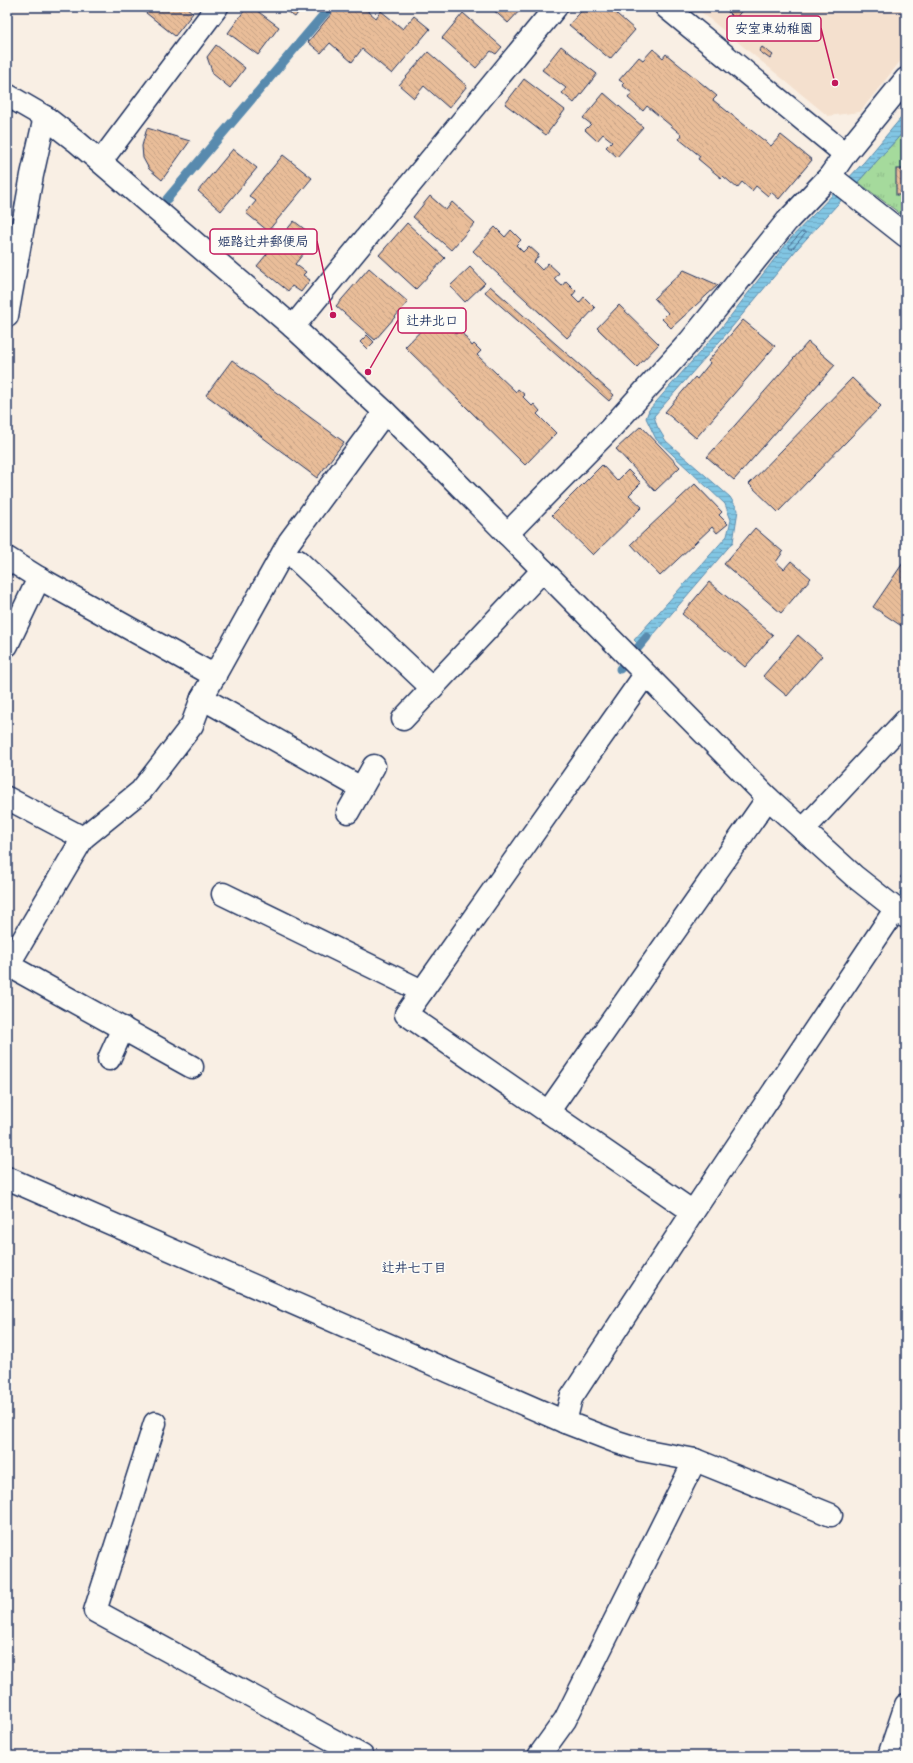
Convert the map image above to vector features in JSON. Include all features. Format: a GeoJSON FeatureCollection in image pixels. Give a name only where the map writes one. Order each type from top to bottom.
{"type":"FeatureCollection","features":[{"type":"Feature","properties":{"kind":"street"},"geometry":{"type":"LineString","coordinates":[[101,161],[217,7]]}},
{"type":"Feature","properties":{"kind":"street"},"geometry":{"type":"LineString","coordinates":[[293,327],[556,7]]}},
{"type":"Feature","properties":{"kind":"street"},"geometry":{"type":"LineString","coordinates":[[666,7],[845,154]]}},
{"type":"Feature","properties":{"kind":"street"},"geometry":{"type":"LineString","coordinates":[[506,534],[610,429],[690,341],[787,221],[830,176],[845,154],[906,79]]}},
{"type":"Feature","properties":{"kind":"street"},"geometry":{"type":"LineString","coordinates":[[7,95],[45,117],[101,161],[293,327],[385,412],[768,798],[854,876],[901,913],[693,1212],[571,1398],[565,1422]]}},
{"type":"Feature","properties":{"kind":"street"},"geometry":{"type":"LineString","coordinates":[[7,316],[32,175],[45,117]]}},
{"type":"Feature","properties":{"kind":"street"},"geometry":{"type":"LineString","coordinates":[[830,176],[906,236]]}},
{"type":"Feature","properties":{"kind":"street"},"geometry":{"type":"LineString","coordinates":[[192,1066],[8,966],[83,838],[141,791],[192,725],[202,698],[289,542],[385,412]]}},
{"type":"Feature","properties":{"kind":"street"},"geometry":{"type":"LineString","coordinates":[[7,558],[39,578],[215,676]]}},
{"type":"Feature","properties":{"kind":"street"},"geometry":{"type":"LineString","coordinates":[[298,561],[432,688]]}},
{"type":"Feature","properties":{"kind":"street"},"geometry":{"type":"LineString","coordinates":[[403,719],[543,570]]}},
{"type":"Feature","properties":{"kind":"street"},"geometry":{"type":"LineString","coordinates":[[7,645],[39,578]]}},
{"type":"Feature","properties":{"kind":"street"},"geometry":{"type":"LineString","coordinates":[[645,675],[406,1014],[693,1212]]}},
{"type":"Feature","properties":{"kind":"street"},"geometry":{"type":"LineString","coordinates":[[202,698],[361,788]]}},
{"type":"Feature","properties":{"kind":"street"},"geometry":{"type":"LineString","coordinates":[[803,830],[906,720]]}},
{"type":"Feature","properties":{"kind":"street"},"geometry":{"type":"LineString","coordinates":[[348,812],[374,766]]}},
{"type":"Feature","properties":{"kind":"street"},"geometry":{"type":"LineString","coordinates":[[7,798],[83,838]]}},
{"type":"Feature","properties":{"kind":"street"},"geometry":{"type":"LineString","coordinates":[[548,1112],[768,798]]}},
{"type":"Feature","properties":{"kind":"street"},"geometry":{"type":"LineString","coordinates":[[222,894],[422,991]]}},
{"type":"Feature","properties":{"kind":"street"},"geometry":{"type":"LineString","coordinates":[[109,1059],[123,1028]]}},
{"type":"Feature","properties":{"kind":"street"},"geometry":{"type":"LineString","coordinates":[[7,1178],[565,1422],[642,1450],[695,1460],[831,1515]]}},
{"type":"Feature","properties":{"kind":"street"},"geometry":{"type":"LineString","coordinates":[[155,1423],[95,1611],[362,1756]]}},
{"type":"Feature","properties":{"kind":"street"},"geometry":{"type":"LineString","coordinates":[[539,1756],[565,1720],[695,1460]]}},
{"type":"Feature","properties":{"kind":"street"},"geometry":{"type":"LineString","coordinates":[[888,1756],[906,1705]]}},
{"type":"Feature","properties":{"kind":"shaded area"},"geometry":{"type":"Polygon","coordinates":[[[695,7],[906,7],[906,54],[860,112],[828,116],[695,7]]]}},
{"type":"Feature","properties":{"kind":"green space"},"geometry":{"type":"Polygon","coordinates":[[[906,129],[906,218],[858,182],[906,129]]]}},
{"type":"Feature","properties":{"kind":"water"},"geometry":{"type":"Polygon","coordinates":[[[906,112],[906,129],[797,249],[727,333],[654,416],[657,426],[666,441],[730,497],[738,510],[733,542],[642,648],[634,640],[727,536],[731,520],[725,504],[656,439],[646,418],[649,410],[722,327],[790,239],[864,162],[906,112]]]}},
{"type":"Feature","properties":{"kind":"building"},"geometry":{"type":"Polygon","coordinates":[[[143,7],[186,7],[193,13],[175,36],[141,9],[143,7]]]}},
{"type":"Feature","properties":{"kind":"building"},"geometry":{"type":"Polygon","coordinates":[[[247,7],[252,7],[279,27],[258,55],[228,33],[247,7]]]}},
{"type":"Feature","properties":{"kind":"building"},"geometry":{"type":"Polygon","coordinates":[[[280,7],[302,7],[295,17],[280,7]]]}},
{"type":"Feature","properties":{"kind":"building"},"geometry":{"type":"Polygon","coordinates":[[[337,7],[363,7],[376,18],[381,11],[403,29],[414,16],[430,29],[392,74],[362,49],[352,62],[330,43],[321,53],[308,42],[337,7]]]}},
{"type":"Feature","properties":{"kind":"building"},"geometry":{"type":"Polygon","coordinates":[[[490,7],[523,7],[508,23],[490,7]]]}},
{"type":"Feature","properties":{"kind":"building"},"geometry":{"type":"Polygon","coordinates":[[[585,7],[609,7],[635,30],[610,59],[569,25],[585,7]]]}},
{"type":"Feature","properties":{"kind":"building"},"geometry":{"type":"Polygon","coordinates":[[[723,7],[743,7],[744,8],[735,19],[723,7]]]}},
{"type":"Feature","properties":{"kind":"building"},"geometry":{"type":"Polygon","coordinates":[[[463,13],[502,47],[496,54],[491,51],[476,68],[442,38],[463,13]]]}},
{"type":"Feature","properties":{"kind":"building"},"geometry":{"type":"Polygon","coordinates":[[[216,45],[245,68],[230,88],[213,74],[207,57],[216,45]]]}},
{"type":"Feature","properties":{"kind":"building"},"geometry":{"type":"Polygon","coordinates":[[[561,46],[597,74],[574,103],[562,93],[566,88],[542,70],[561,46]]]}},
{"type":"Feature","properties":{"kind":"building"},"geometry":{"type":"Polygon","coordinates":[[[762,47],[773,55],[770,59],[759,51],[762,47]]]}},
{"type":"Feature","properties":{"kind":"building"},"geometry":{"type":"Polygon","coordinates":[[[653,49],[663,58],[666,54],[717,96],[713,100],[771,146],[781,135],[812,160],[779,199],[771,192],[768,196],[756,186],[752,191],[742,182],[737,188],[723,176],[721,178],[698,159],[700,156],[679,139],[682,135],[647,106],[643,111],[628,98],[632,93],[622,85],[624,83],[619,80],[639,57],[643,60],[653,49]]]}},
{"type":"Feature","properties":{"kind":"building"},"geometry":{"type":"Polygon","coordinates":[[[428,52],[467,86],[449,108],[424,86],[414,98],[399,85],[428,52]]]}},
{"type":"Feature","properties":{"kind":"building"},"geometry":{"type":"Polygon","coordinates":[[[524,79],[565,110],[546,135],[505,104],[524,79]]]}},
{"type":"Feature","properties":{"kind":"building"},"geometry":{"type":"Polygon","coordinates":[[[604,93],[643,127],[617,157],[606,147],[612,141],[603,134],[597,141],[585,130],[591,124],[583,118],[604,93]]]}},
{"type":"Feature","properties":{"kind":"building"},"geometry":{"type":"Polygon","coordinates":[[[147,128],[190,141],[162,180],[149,169],[143,158],[142,146],[147,128]]]}},
{"type":"Feature","properties":{"kind":"building"},"geometry":{"type":"Polygon","coordinates":[[[233,149],[257,168],[221,211],[198,191],[233,149]]]}},
{"type":"Feature","properties":{"kind":"building"},"geometry":{"type":"Polygon","coordinates":[[[283,155],[312,178],[268,231],[246,213],[256,201],[249,196],[283,155]]]}},
{"type":"Feature","properties":{"kind":"building"},"geometry":{"type":"Polygon","coordinates":[[[896,169],[906,169],[906,195],[896,195],[896,169]]]}},
{"type":"Feature","properties":{"kind":"building"},"geometry":{"type":"Polygon","coordinates":[[[430,196],[446,210],[452,202],[475,223],[451,250],[413,217],[430,196]]]}},
{"type":"Feature","properties":{"kind":"building"},"geometry":{"type":"Polygon","coordinates":[[[294,221],[316,238],[295,264],[306,272],[303,275],[310,280],[301,292],[292,286],[288,291],[257,266],[294,221]]]}},
{"type":"Feature","properties":{"kind":"building"},"geometry":{"type":"Polygon","coordinates":[[[407,223],[445,258],[416,289],[379,255],[407,223]]]}},
{"type":"Feature","properties":{"kind":"building"},"geometry":{"type":"Polygon","coordinates":[[[495,227],[505,237],[511,230],[521,240],[516,245],[523,252],[529,246],[539,255],[534,262],[542,270],[548,263],[559,273],[554,279],[562,286],[566,281],[576,291],[572,296],[579,303],[584,297],[595,308],[567,338],[473,251],[495,227]]]}},
{"type":"Feature","properties":{"kind":"building"},"geometry":{"type":"Polygon","coordinates":[[[470,267],[485,283],[465,302],[450,286],[470,267]]]}},
{"type":"Feature","properties":{"kind":"building"},"geometry":{"type":"Polygon","coordinates":[[[369,268],[408,302],[375,340],[336,306],[369,268]]]}},
{"type":"Feature","properties":{"kind":"building"},"geometry":{"type":"Polygon","coordinates":[[[684,270],[718,285],[671,328],[662,319],[668,313],[654,298],[684,270]]]}},
{"type":"Feature","properties":{"kind":"building"},"geometry":{"type":"Polygon","coordinates":[[[490,286],[614,395],[609,401],[485,292],[490,286]]]}},
{"type":"Feature","properties":{"kind":"building"},"geometry":{"type":"Polygon","coordinates":[[[619,305],[659,344],[637,367],[597,328],[619,305]]]}},
{"type":"Feature","properties":{"kind":"building"},"geometry":{"type":"Polygon","coordinates":[[[437,314],[456,334],[460,330],[472,346],[474,344],[481,351],[477,355],[516,392],[518,389],[525,395],[523,397],[532,406],[534,404],[540,411],[537,414],[556,433],[525,465],[405,347],[437,314]]]}},
{"type":"Feature","properties":{"kind":"building"},"geometry":{"type":"Polygon","coordinates":[[[743,320],[775,346],[696,438],[665,412],[695,377],[697,379],[710,363],[708,361],[743,320]]]}},
{"type":"Feature","properties":{"kind":"building"},"geometry":{"type":"Polygon","coordinates":[[[367,335],[374,342],[367,349],[360,342],[367,335]]]}},
{"type":"Feature","properties":{"kind":"building"},"geometry":{"type":"Polygon","coordinates":[[[808,342],[835,365],[734,480],[707,457],[808,342]]]}},
{"type":"Feature","properties":{"kind":"building"},"geometry":{"type":"Polygon","coordinates":[[[232,360],[344,442],[317,478],[206,395],[232,360]]]}},
{"type":"Feature","properties":{"kind":"building"},"geometry":{"type":"Polygon","coordinates":[[[852,378],[881,406],[778,512],[749,484],[852,378]]]}},
{"type":"Feature","properties":{"kind":"building"},"geometry":{"type":"Polygon","coordinates":[[[641,426],[680,467],[655,491],[616,449],[641,426]]]}},
{"type":"Feature","properties":{"kind":"building"},"geometry":{"type":"Polygon","coordinates":[[[602,465],[617,481],[628,470],[641,483],[629,495],[642,507],[593,555],[552,515],[602,465]]]}},
{"type":"Feature","properties":{"kind":"building"},"geometry":{"type":"Polygon","coordinates":[[[695,484],[722,512],[719,515],[728,524],[717,533],[712,527],[660,576],[631,544],[695,484]]]}},
{"type":"Feature","properties":{"kind":"building"},"geometry":{"type":"Polygon","coordinates":[[[755,528],[783,552],[776,562],[784,569],[791,561],[811,578],[781,613],[724,564],[755,528]]]}},
{"type":"Feature","properties":{"kind":"building"},"geometry":{"type":"Polygon","coordinates":[[[905,560],[906,561],[906,629],[873,607],[905,560]]]}},
{"type":"Feature","properties":{"kind":"building"},"geometry":{"type":"Polygon","coordinates":[[[709,582],[773,635],[745,667],[682,614],[709,582]]]}},
{"type":"Feature","properties":{"kind":"building"},"geometry":{"type":"Polygon","coordinates":[[[798,635],[822,656],[787,696],[763,676],[798,635]]]}},
{"type":"Feature","properties":{"kind":"waterway"},"geometry":{"type":"LineString","coordinates":[[167,199],[330,7]]}},
{"type":"Feature","properties":{"kind":"waterway"},"geometry":{"type":"LineString","coordinates":[[620,669],[647,637]]}},
{"type":"Feature","properties":{"kind":"place","name":"安室東幼稚園"},"geometry":{"type":"Point","coordinates":[835,83]}},
{"type":"Feature","properties":{"kind":"place","name":"姫路辻井郵便局"},"geometry":{"type":"Point","coordinates":[333,315]}},
{"type":"Feature","properties":{"kind":"place","name":"辻井北口"},"geometry":{"type":"Point","coordinates":[368,372]}},
{"type":"Feature","properties":{"kind":"district","name":"辻井七丁目"},"geometry":{"type":"Point","coordinates":[414,1267]}}]}
